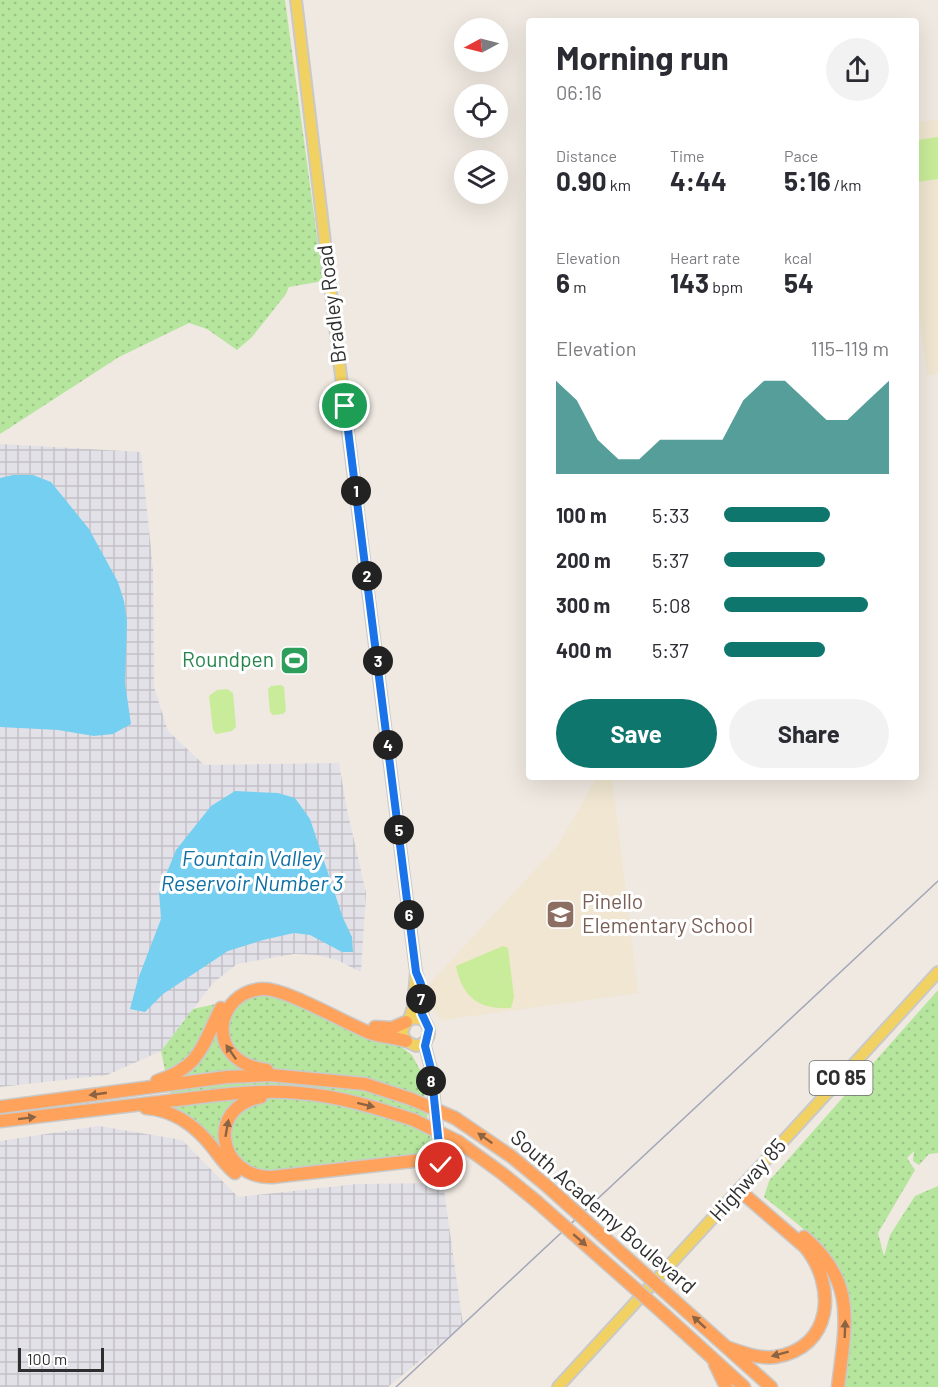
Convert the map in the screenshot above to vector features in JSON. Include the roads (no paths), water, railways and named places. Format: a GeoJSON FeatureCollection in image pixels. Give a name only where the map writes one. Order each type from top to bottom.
{"type":"FeatureCollection","features":[{"type":"Feature","properties":{"kind":"highway"},"geometry":{"type":"LineString","coordinates":[[130,1090],[167,1078],[188,1065],[204,1046],[225,1001],[243,986],[254,983],[264,982],[283,986],[380,1028],[392,1028],[408,1021]]}},
{"type":"Feature","properties":{"kind":"highway"},"geometry":{"type":"LineString","coordinates":[[365,1084],[331,1074],[268,1070],[252,1068],[241,1063],[227,1049],[223,1035],[223,1020],[229,1008],[248,992],[274,990],[371,1033],[408,1043]]}},
{"type":"Feature","properties":{"kind":"highway","name":"South Academy Boulevard"},"geometry":{"type":"LineString","coordinates":[[0,1107],[227,1077],[270,1075],[365,1084],[411,1099],[455,1118],[512,1157],[771,1387]]}},
{"type":"Feature","properties":{"kind":"highway","name":"South Academy Boulevard"},"geometry":{"type":"LineString","coordinates":[[0,1121],[251,1092],[299,1092],[326,1096],[370,1106],[414,1120],[459,1142],[503,1174],[744,1387]]}},
{"type":"Feature","properties":{"kind":"highway"},"geometry":{"type":"LineString","coordinates":[[326,1096],[261,1097],[243,1102],[232,1112],[225,1131],[226,1147],[232,1160],[243,1170],[264,1177],[440,1161]]}},
{"type":"Feature","properties":{"kind":"highway"},"geometry":{"type":"LineString","coordinates":[[121,1107],[154,1109],[168,1112],[182,1119],[203,1136],[232,1171],[255,1183],[272,1184],[440,1161]]}},
{"type":"Feature","properties":{"kind":"highway"},"geometry":{"type":"LineString","coordinates":[[729,1348],[759,1357],[773,1357],[799,1347],[811,1338],[821,1323],[826,1294],[822,1275],[812,1256],[742,1187]]}},
{"type":"Feature","properties":{"kind":"highway"},"geometry":{"type":"LineString","coordinates":[[742,1187],[820,1252],[835,1274],[844,1296],[845,1311],[845,1336],[838,1387]]}},
{"type":"Feature","properties":{"kind":"highway"},"geometry":{"type":"LineString","coordinates":[[708,1353],[726,1387]]}},
{"type":"Feature","properties":{"kind":"main road","name":"Bradley Road"},"geometry":{"type":"LineString","coordinates":[[291,0],[294,18],[299,29]]}},
{"type":"Feature","properties":{"kind":"main road","name":"Bradley Road"},"geometry":{"type":"LineString","coordinates":[[296,0],[416,972],[413,1007],[402,1030],[430,1077]]}},
{"type":"Feature","properties":{"kind":"main road","name":"Bradley Road"},"geometry":{"type":"LineString","coordinates":[[416,972],[421,984],[424,1020],[429,1029],[425,1046],[431,1069],[440,1161]]}},
{"type":"Feature","properties":{"kind":"main road","name":"Highway 85"},"geometry":{"type":"LineString","coordinates":[[558,1387],[938,972]]}},
{"type":"Feature","properties":{"kind":"main road"},"geometry":{"type":"LineString","coordinates":[[408,1021],[419,1018],[424,1020]]}},
{"type":"Feature","properties":{"kind":"main road"},"geometry":{"type":"LineString","coordinates":[[408,1043],[418,1046],[426,1041]]}},
{"type":"Feature","properties":{"kind":"water"},"geometry":{"type":"Polygon","coordinates":[[[13,475],[33,475],[51,482],[89,529],[118,582],[127,621],[125,683],[131,724],[113,734],[94,736],[58,730],[0,727],[0,478],[13,475]]]}},
{"type":"Feature","properties":{"kind":"water","name":"Fountain Valley Reservoir Number 3"},"geometry":{"type":"Polygon","coordinates":[[[235,791],[278,793],[295,798],[310,819],[343,918],[352,937],[353,952],[342,952],[310,935],[294,933],[263,940],[228,951],[163,994],[145,1012],[130,1009],[138,979],[161,919],[159,892],[176,850],[211,806],[235,791]]]}},
{"type":"Feature","properties":{"kind":"railway"},"geometry":{"type":"LineString","coordinates":[[396,1387],[938,881]]}},
{"type":"Feature","properties":{"kind":"place","name":"Roundpen"},"geometry":{"type":"Point","coordinates":[295,660]}},
{"type":"Feature","properties":{"kind":"place","name":"Pinello Elementary School"},"geometry":{"type":"Point","coordinates":[561,914]}}]}
